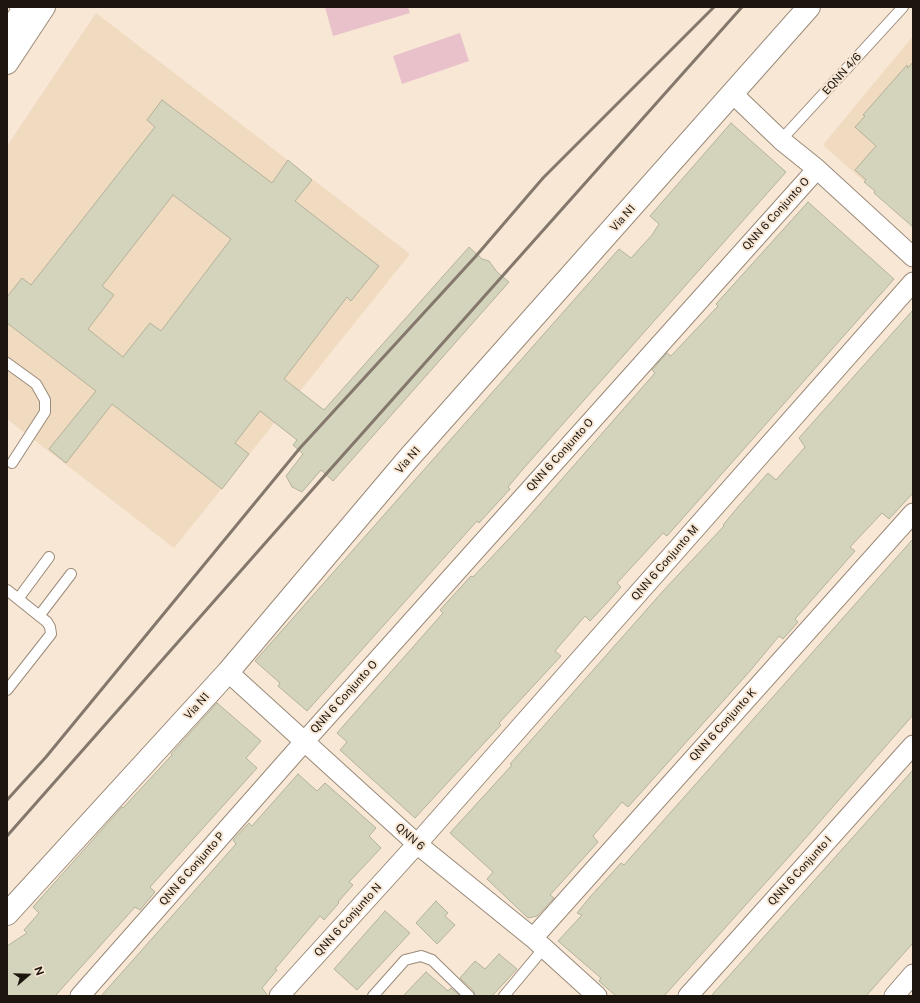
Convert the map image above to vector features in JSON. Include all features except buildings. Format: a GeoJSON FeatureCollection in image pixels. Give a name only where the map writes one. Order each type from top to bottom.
{"type":"FeatureCollection","features":[{"type":"Feature","properties":{"kind":"street"},"geometry":{"type":"LineString","coordinates":[[7,34],[22,12],[20,7]]}},
{"type":"Feature","properties":{"kind":"street"},"geometry":{"type":"LineString","coordinates":[[7,63],[44,7]]}},
{"type":"Feature","properties":{"kind":"street","name":"Via N1"},"geometry":{"type":"LineString","coordinates":[[7,914],[228,672],[407,460],[809,7]]}},
{"type":"Feature","properties":{"kind":"street"},"geometry":{"type":"LineString","coordinates":[[733,94],[913,258]]}},
{"type":"Feature","properties":{"kind":"street","name":"QNN 6 Conjunto O"},"geometry":{"type":"LineString","coordinates":[[304,742],[817,169]]}},
{"type":"Feature","properties":{"kind":"street","name":"QNN 6 Conjunto M"},"geometry":{"type":"LineString","coordinates":[[416,844],[913,282]]}},
{"type":"Feature","properties":{"kind":"street","name":"QNN 6 Conjunto K"},"geometry":{"type":"LineString","coordinates":[[539,943],[913,512]]}},
{"type":"Feature","properties":{"kind":"street","name":"QNN 6"},"geometry":{"type":"LineString","coordinates":[[228,672],[416,844],[539,943],[597,996]]}},
{"type":"Feature","properties":{"kind":"street","name":"QNN 6 Conjunto P"},"geometry":{"type":"LineString","coordinates":[[80,996],[304,742]]}},
{"type":"Feature","properties":{"kind":"street","name":"QNN 6 Conjunto I"},"geometry":{"type":"LineString","coordinates":[[688,996],[913,745]]}},
{"type":"Feature","properties":{"kind":"street","name":"QNN 6 Conjunto N"},"geometry":{"type":"LineString","coordinates":[[279,996],[416,844]]}},
{"type":"Feature","properties":{"kind":"street"},"geometry":{"type":"LineString","coordinates":[[894,996],[913,974]]}},
{"type":"Feature","properties":{"kind":"lane","name":"EQNN 4/6"},"geometry":{"type":"LineString","coordinates":[[782,140],[903,7]]}},
{"type":"Feature","properties":{"kind":"lane"},"geometry":{"type":"LineString","coordinates":[[7,362],[36,384],[45,400],[45,412],[12,463]]}},
{"type":"Feature","properties":{"kind":"lane"},"geometry":{"type":"LineString","coordinates":[[18,599],[49,557]]}},
{"type":"Feature","properties":{"kind":"lane"},"geometry":{"type":"LineString","coordinates":[[39,616],[71,574]]}},
{"type":"Feature","properties":{"kind":"lane"},"geometry":{"type":"LineString","coordinates":[[7,590],[39,616],[50,627],[51,634],[7,690]]}},
{"type":"Feature","properties":{"kind":"lane"},"geometry":{"type":"LineString","coordinates":[[504,996],[539,943]]}},
{"type":"Feature","properties":{"kind":"lane"},"geometry":{"type":"LineString","coordinates":[[373,996],[405,960],[421,956],[432,960],[469,996]]}},
{"type":"Feature","properties":{"kind":"shaded area"},"geometry":{"type":"Polygon","coordinates":[[[325,7],[408,7],[410,13],[333,36],[325,7]]]}},
{"type":"Feature","properties":{"kind":"shaded area"},"geometry":{"type":"Polygon","coordinates":[[[96,13],[410,254],[174,548],[7,419],[7,146],[96,13]]]}},
{"type":"Feature","properties":{"kind":"shaded area"},"geometry":{"type":"Polygon","coordinates":[[[460,33],[469,61],[402,84],[393,56],[460,33]]]}},
{"type":"Feature","properties":{"kind":"shaded area"},"geometry":{"type":"Polygon","coordinates":[[[913,36],[913,225],[823,145],[913,36]]]}},
{"type":"Feature","properties":{"kind":"railway"},"geometry":{"type":"LineString","coordinates":[[7,800],[46,757],[300,448],[476,256],[543,178],[714,7]]}},
{"type":"Feature","properties":{"kind":"railway"},"geometry":{"type":"LineString","coordinates":[[7,836],[327,473],[742,7]]}}]}
